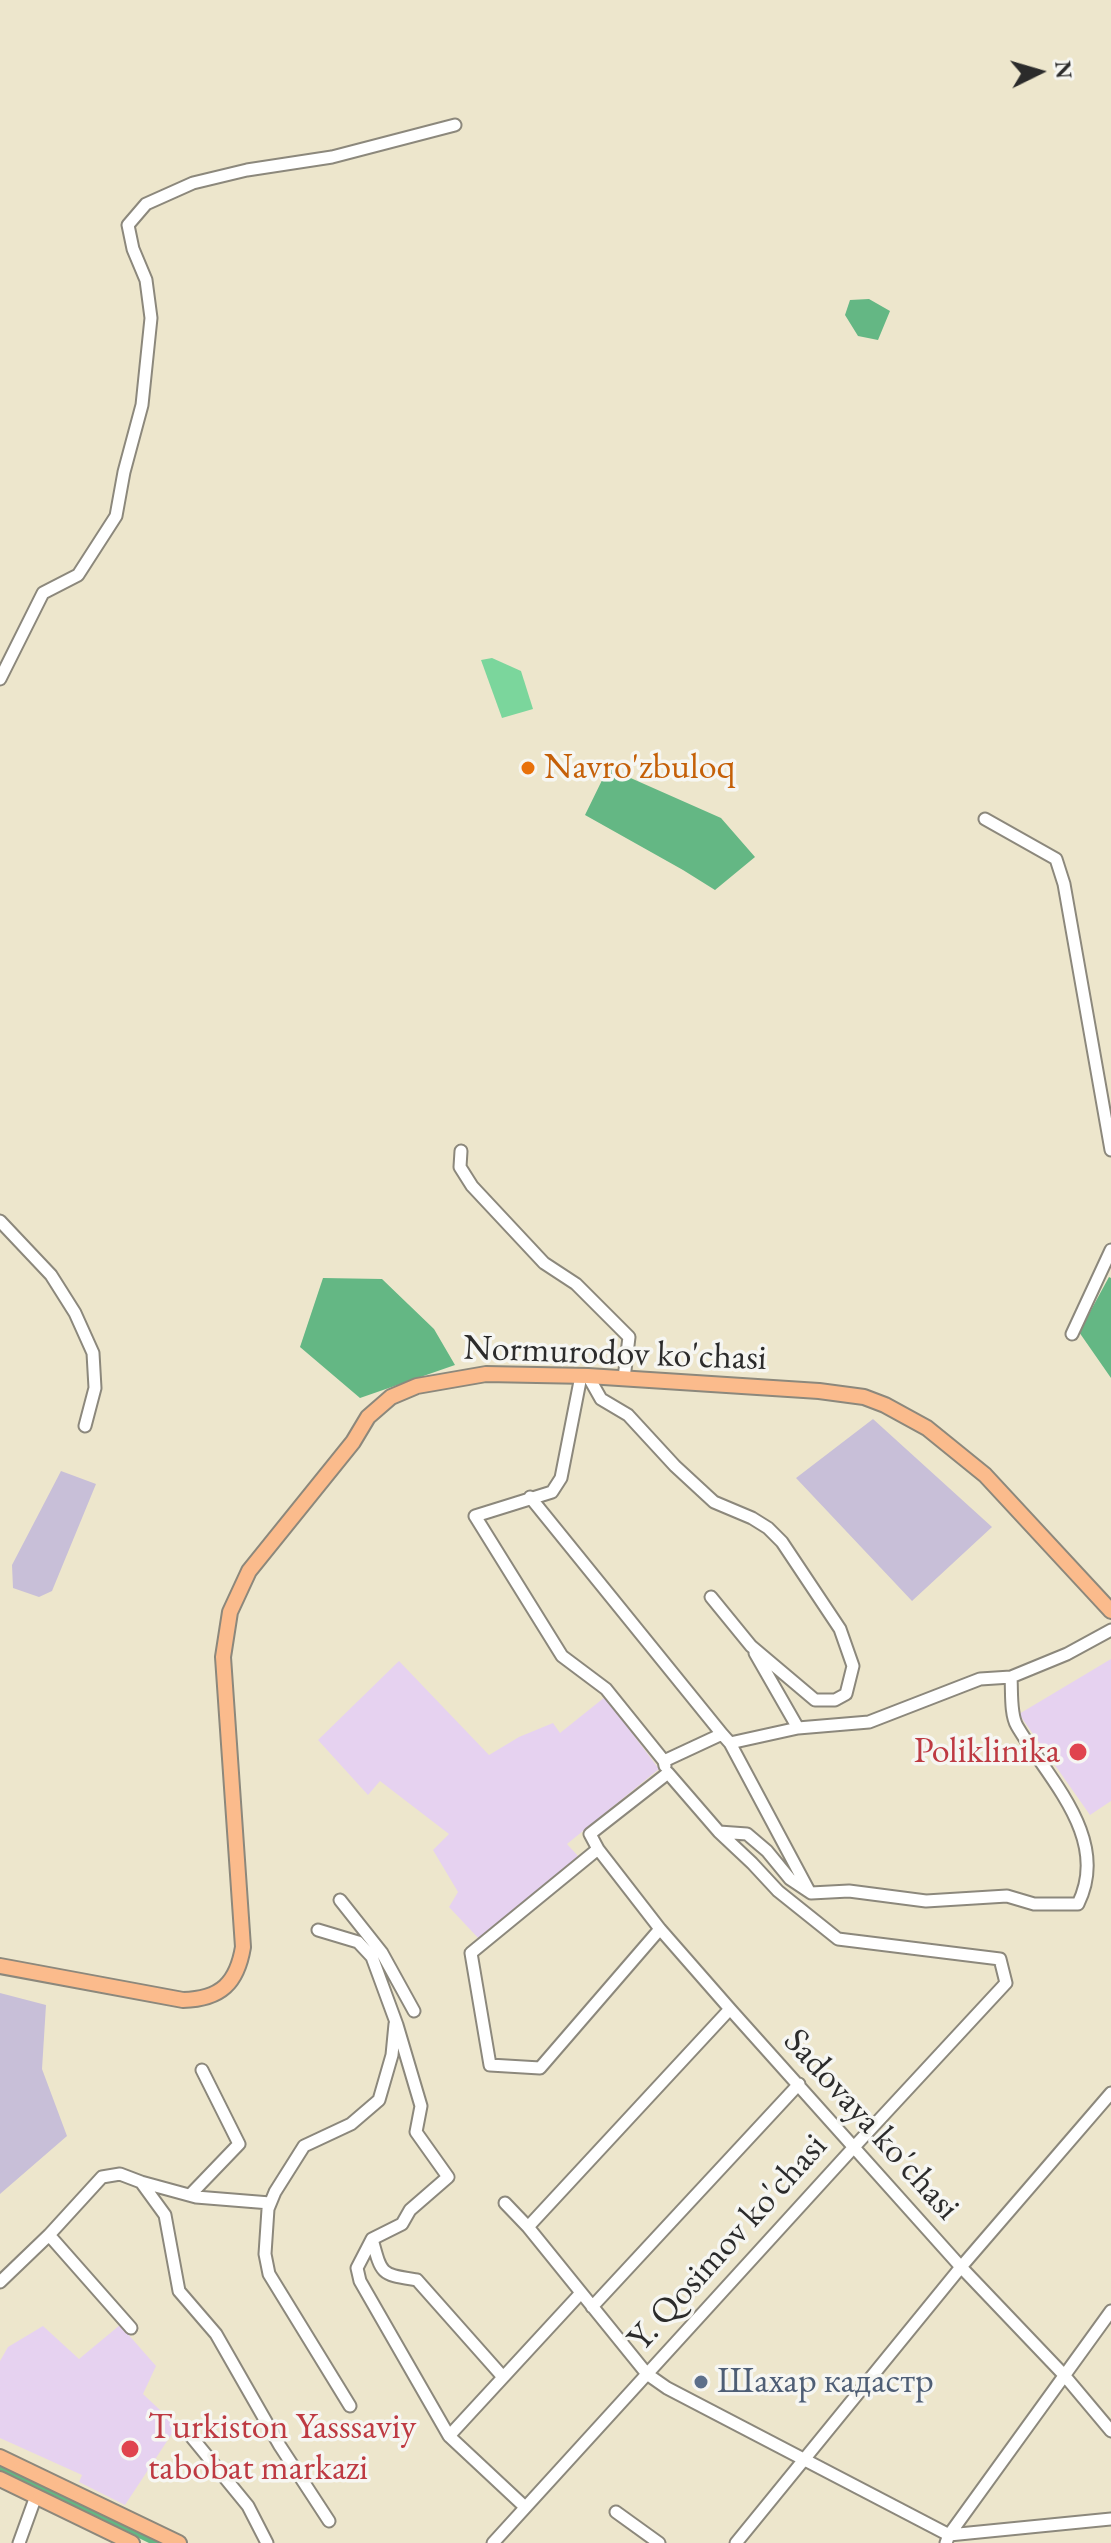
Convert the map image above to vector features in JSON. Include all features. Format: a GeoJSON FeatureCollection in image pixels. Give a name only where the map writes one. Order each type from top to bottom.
{"type":"FeatureCollection","features":[{"type":"Feature","properties":{"kind":"main road","name":"Normurodov ko'chasi"},"geometry":{"type":"LineString","coordinates":[[0,1966],[183,2000],[203,1998],[231,1982],[241,1959],[243,1935],[223,1657],[230,1612],[241,1585],[266,1549],[353,1442],[368,1417],[391,1397],[417,1386],[471,1375],[585,1376],[842,1393],[885,1405],[927,1428],[967,1458],[1111,1611]]}},
{"type":"Feature","properties":{"kind":"main road"},"geometry":{"type":"LineString","coordinates":[[0,2457],[179,2543]]}},
{"type":"Feature","properties":{"kind":"main road"},"geometry":{"type":"LineString","coordinates":[[0,2479],[132,2543]]}},
{"type":"Feature","properties":{"kind":"street"},"geometry":{"type":"LineString","coordinates":[[0,679],[43,593],[78,575],[116,516],[142,405],[151,318],[146,280],[133,249],[128,225],[146,204],[193,183],[247,170],[332,157],[455,125]]}},
{"type":"Feature","properties":{"kind":"street"},"geometry":{"type":"LineString","coordinates":[[0,651],[15,651]]}},
{"type":"Feature","properties":{"kind":"street"},"geometry":{"type":"LineString","coordinates":[[985,819],[1056,859],[1064,884],[1111,1150]]}},
{"type":"Feature","properties":{"kind":"street"},"geometry":{"type":"LineString","coordinates":[[461,1151],[460,1167],[472,1186],[544,1263],[576,1284],[629,1337],[624,1378]]}},
{"type":"Feature","properties":{"kind":"street"},"geometry":{"type":"LineString","coordinates":[[0,1221],[51,1275],[75,1313],[93,1353],[95,1388],[85,1426]]}},
{"type":"Feature","properties":{"kind":"street"},"geometry":{"type":"LineString","coordinates":[[1072,1334],[1111,1250]]}},
{"type":"Feature","properties":{"kind":"street"},"geometry":{"type":"LineString","coordinates":[[585,1376],[561,1478],[552,1492],[475,1516],[562,1656],[606,1689],[719,1832],[747,1834],[767,1851],[790,1879],[811,1893],[849,1891],[926,1901],[1007,1896],[1034,1904],[1078,1904],[1092,1886],[1094,1854],[1083,1815],[1015,1723],[1011,1677]]}},
{"type":"Feature","properties":{"kind":"street"},"geometry":{"type":"LineString","coordinates":[[585,1376],[601,1399],[628,1415],[675,1466],[714,1502],[752,1518],[782,1542],[840,1629],[853,1666],[846,1694],[835,1700],[815,1700],[751,1646]]}},
{"type":"Feature","properties":{"kind":"street"},"geometry":{"type":"LineString","coordinates":[[530,1497],[726,1738],[811,1893]]}},
{"type":"Feature","properties":{"kind":"street"},"geometry":{"type":"LineString","coordinates":[[711,1597],[751,1646],[798,1728]]}},
{"type":"Feature","properties":{"kind":"street"},"geometry":{"type":"LineString","coordinates":[[660,1929],[540,2068],[490,2065],[471,1953],[598,1849],[590,1834],[666,1767],[726,1738],[869,1722],[980,1679],[1011,1677],[1067,1654],[1111,1630]]}},
{"type":"Feature","properties":{"kind":"street","name":"Y. Qosimov ko'chasi"},"geometry":{"type":"LineString","coordinates":[[493,2543],[1006,1983],[1000,1959],[838,1939],[778,1891],[719,1832]]}},
{"type":"Feature","properties":{"kind":"street","name":"Sadovaya ko'chasi"},"geometry":{"type":"LineString","coordinates":[[598,1849],[660,1929],[730,2009],[961,2267],[1064,2375],[1111,2431]]}},
{"type":"Feature","properties":{"kind":"street"},"geometry":{"type":"LineString","coordinates":[[340,1900],[382,1953],[414,2011]]}},
{"type":"Feature","properties":{"kind":"street"},"geometry":{"type":"LineString","coordinates":[[318,1930],[358,1942],[372,1957],[421,2106],[416,2132],[448,2177],[410,2210],[402,2224],[372,2239],[357,2268],[360,2281],[449,2436],[525,2507]]}},
{"type":"Feature","properties":{"kind":"street"},"geometry":{"type":"LineString","coordinates":[[528,2227],[730,2009]]}},
{"type":"Feature","properties":{"kind":"street"},"geometry":{"type":"LineString","coordinates":[[350,2406],[269,2274],[265,2254],[270,2203],[304,2146],[351,2124],[379,2100],[392,2055],[395,2020]]}},
{"type":"Feature","properties":{"kind":"street"},"geometry":{"type":"LineString","coordinates":[[190,2195],[239,2144],[202,2070]]}},
{"type":"Feature","properties":{"kind":"street"},"geometry":{"type":"LineString","coordinates":[[592,2307],[799,2084]]}},
{"type":"Feature","properties":{"kind":"street"},"geometry":{"type":"LineString","coordinates":[[736,2543],[961,2267],[1111,2093]]}},
{"type":"Feature","properties":{"kind":"street"},"geometry":{"type":"LineString","coordinates":[[0,2282],[102,2177],[120,2174],[190,2195],[270,2203]]}},
{"type":"Feature","properties":{"kind":"street"},"geometry":{"type":"LineString","coordinates":[[141,2182],[165,2215],[179,2291],[216,2334],[280,2446],[329,2521]]}},
{"type":"Feature","properties":{"kind":"street"},"geometry":{"type":"LineString","coordinates":[[505,2203],[647,2374],[667,2388],[948,2539],[1111,2519]]}},
{"type":"Feature","properties":{"kind":"street"},"geometry":{"type":"LineString","coordinates":[[49,2235],[131,2328]]}},
{"type":"Feature","properties":{"kind":"street"},"geometry":{"type":"LineString","coordinates":[[372,2239],[380,2268],[393,2278],[417,2280],[503,2377]]}},
{"type":"Feature","properties":{"kind":"street"},"geometry":{"type":"LineString","coordinates":[[449,2436],[580,2294]]}},
{"type":"Feature","properties":{"kind":"street"},"geometry":{"type":"LineString","coordinates":[[948,2539],[1111,2311]]}},
{"type":"Feature","properties":{"kind":"street"},"geometry":{"type":"LineString","coordinates":[[185,2429],[248,2506],[267,2543]]}},
{"type":"Feature","properties":{"kind":"street"},"geometry":{"type":"LineString","coordinates":[[19,2543],[36,2496]]}},
{"type":"Feature","properties":{"kind":"street"},"geometry":{"type":"LineString","coordinates":[[616,2512],[659,2543]]}},
{"type":"Feature","properties":{"kind":"street"},"geometry":{"type":"LineString","coordinates":[[1018,2529],[1018,2543]]}},
{"type":"Feature","properties":{"kind":"shaded area"},"geometry":{"type":"Polygon","coordinates":[[[873,1419],[992,1527],[912,1601],[796,1478],[873,1419]]]}},
{"type":"Feature","properties":{"kind":"shaded area"},"geometry":{"type":"Polygon","coordinates":[[[61,1471],[96,1484],[52,1591],[39,1597],[13,1588],[12,1565],[61,1471]]]}},
{"type":"Feature","properties":{"kind":"shaded area","name":"Poliklinika"},"geometry":{"type":"Polygon","coordinates":[[[1111,1659],[1111,1801],[1090,1815],[1019,1714],[1111,1659]]]}},
{"type":"Feature","properties":{"kind":"shaded area"},"geometry":{"type":"Polygon","coordinates":[[[399,1661],[489,1755],[519,1737],[553,1723],[560,1733],[605,1697],[659,1769],[567,1844],[578,1856],[480,1940],[449,1907],[458,1892],[433,1850],[449,1834],[380,1781],[368,1795],[318,1740],[399,1661]]]}},
{"type":"Feature","properties":{"kind":"shaded area"},"geometry":{"type":"Polygon","coordinates":[[[0,1993],[46,2005],[42,2069],[67,2136],[0,2194],[0,1993]]]}},
{"type":"Feature","properties":{"kind":"shaded area"},"geometry":{"type":"Polygon","coordinates":[[[120,2325],[156,2366],[143,2394],[177,2426],[125,2505],[79,2482],[82,2475],[0,2438],[0,2361],[8,2347],[43,2326],[79,2359],[120,2325]]]}},
{"type":"Feature","properties":{"kind":"green space"},"geometry":{"type":"Polygon","coordinates":[[[869,299],[890,311],[878,340],[858,336],[845,315],[850,300],[869,299]]]}},
{"type":"Feature","properties":{"kind":"green space"},"geometry":{"type":"Polygon","coordinates":[[[492,658],[521,671],[533,709],[502,718],[481,660],[492,658]]]}},
{"type":"Feature","properties":{"kind":"green space"},"geometry":{"type":"Polygon","coordinates":[[[608,768],[721,818],[755,857],[715,890],[585,815],[608,768]]]}},
{"type":"Feature","properties":{"kind":"green space"},"geometry":{"type":"Polygon","coordinates":[[[323,1278],[382,1279],[434,1329],[455,1365],[360,1398],[300,1347],[323,1278]]]}},
{"type":"Feature","properties":{"kind":"green space"},"geometry":{"type":"Polygon","coordinates":[[[1111,1278],[1111,1378],[1079,1332],[1111,1278]]]}},
{"type":"Feature","properties":{"kind":"green space"},"geometry":{"type":"Polygon","coordinates":[[[0,2462],[170,2543],[149,2543],[0,2471],[0,2462]]]}},
{"type":"Feature","properties":{"kind":"place","name":"Navro'zbuloq"},"geometry":{"type":"Point","coordinates":[528,768]}},
{"type":"Feature","properties":{"kind":"place","name":"Poliklinika"},"geometry":{"type":"Point","coordinates":[1078,1752]}},
{"type":"Feature","properties":{"kind":"place","name":"Шахар кадастр"},"geometry":{"type":"Point","coordinates":[701,2382]}},
{"type":"Feature","properties":{"kind":"place","name":"Turkiston Yasssaviy tabobat markazi"},"geometry":{"type":"Point","coordinates":[130,2449]}}]}
